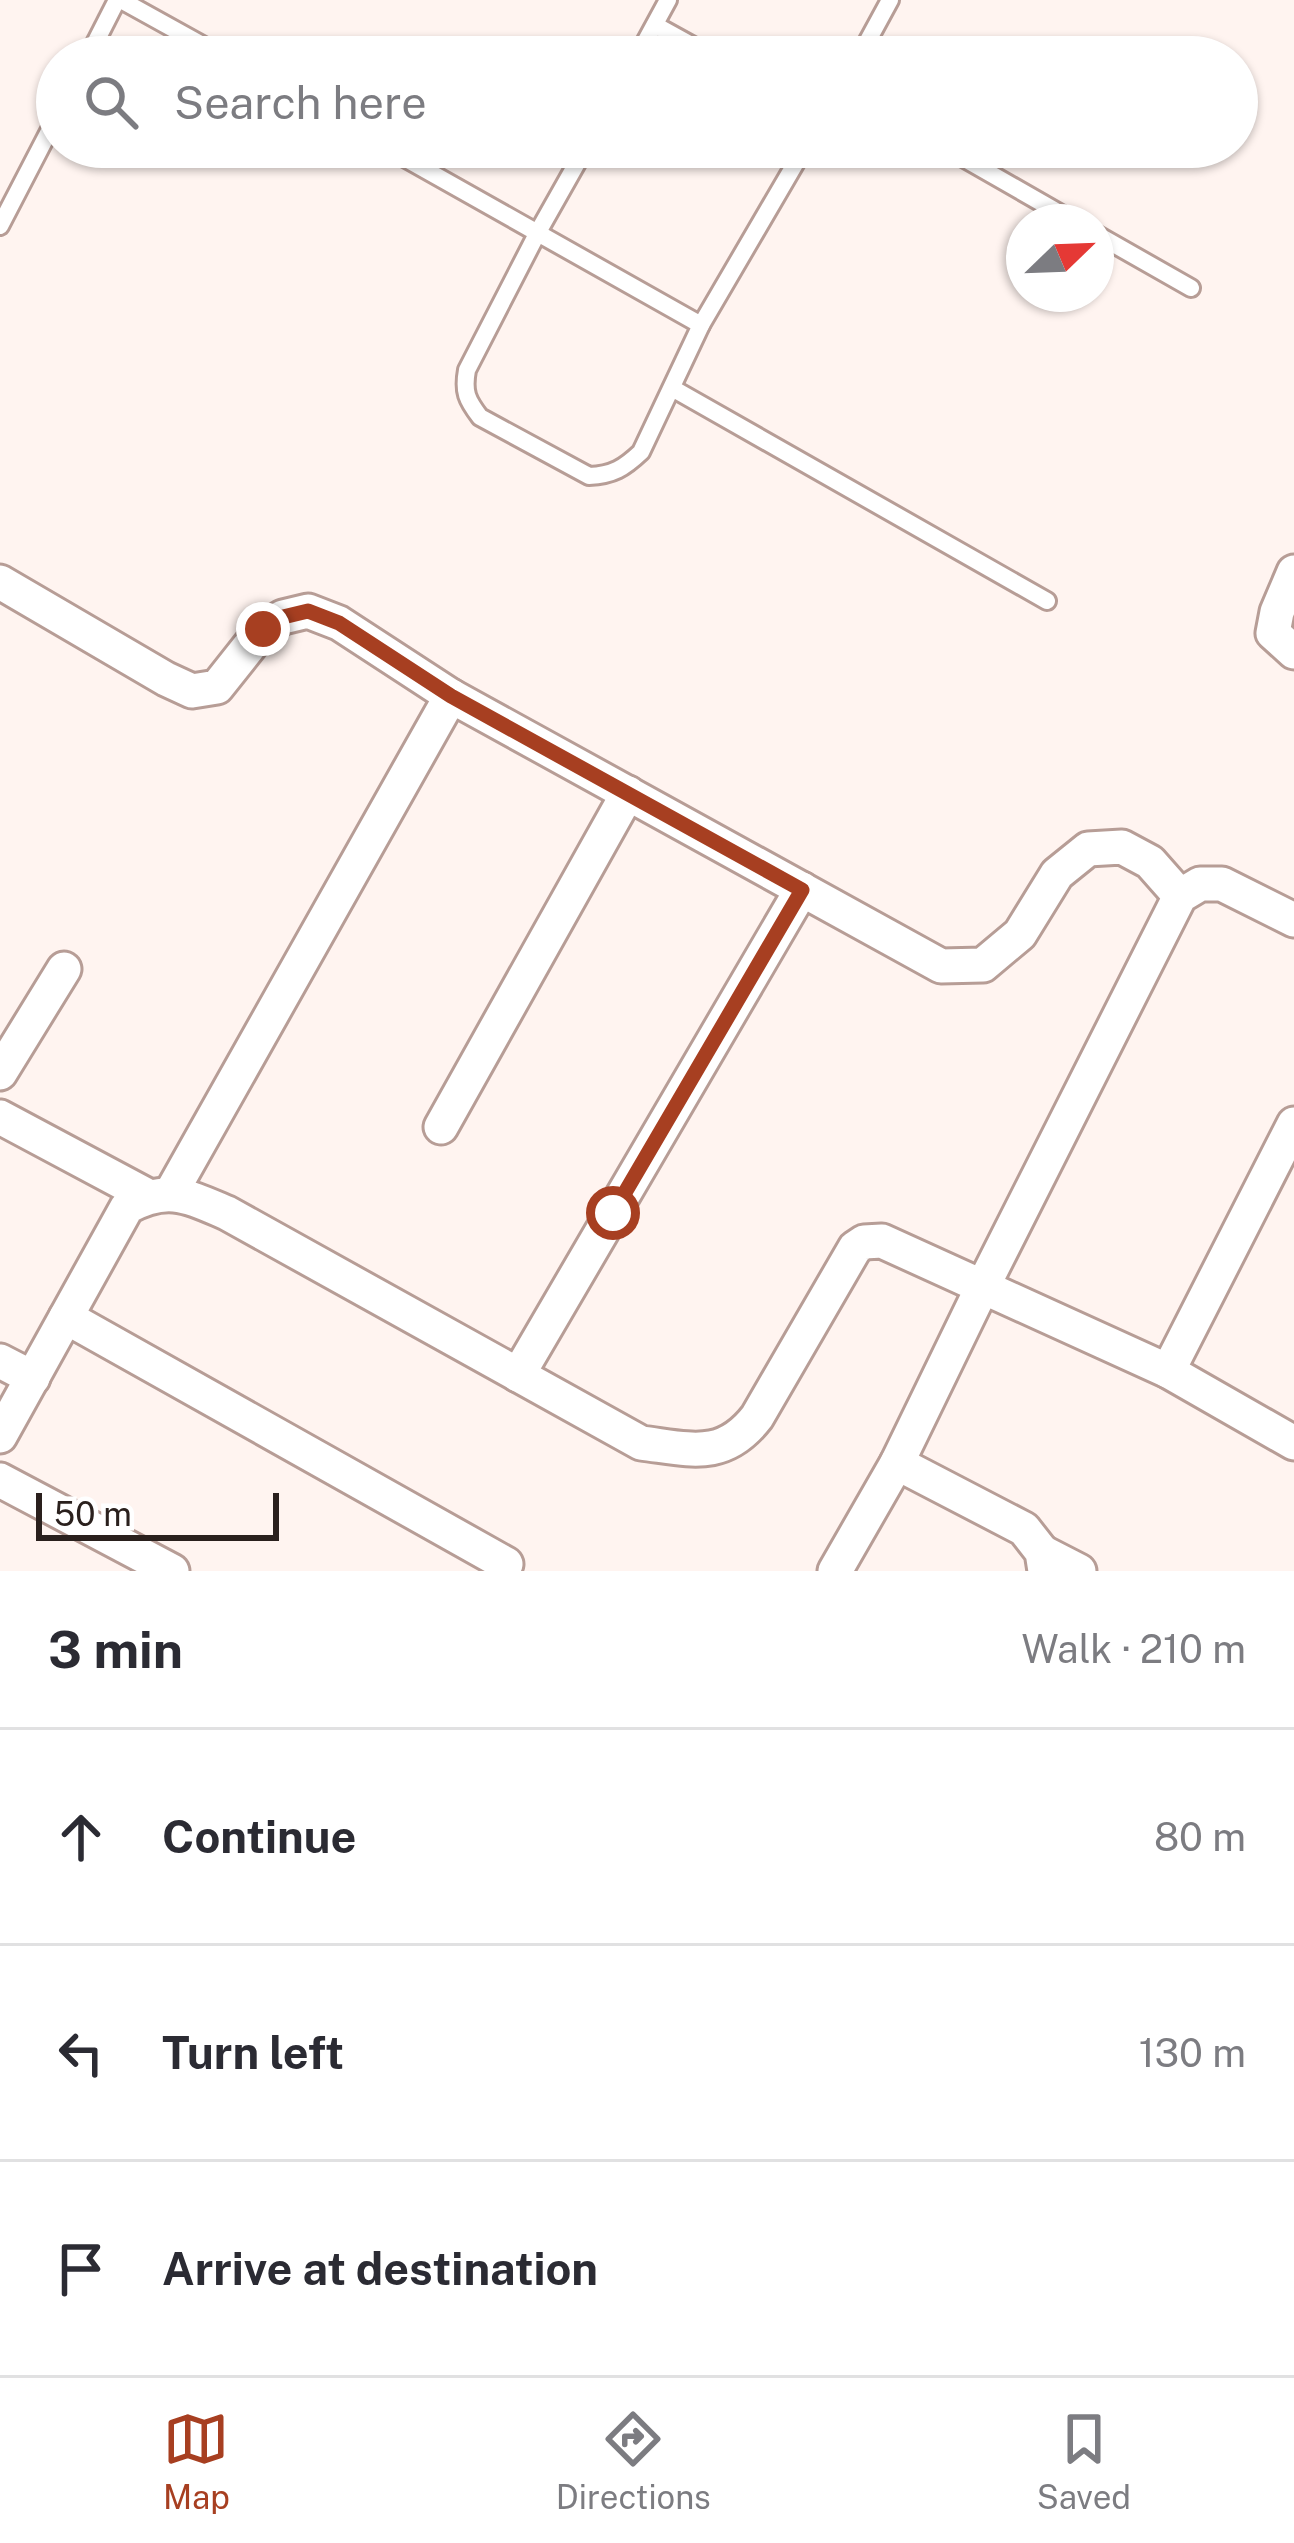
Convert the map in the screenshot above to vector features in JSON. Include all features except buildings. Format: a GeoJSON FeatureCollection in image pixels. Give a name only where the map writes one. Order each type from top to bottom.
{"type":"FeatureCollection","features":[{"type":"Feature","properties":{"kind":"street"},"geometry":{"type":"LineString","coordinates":[[1294,572],[1273,633],[1294,652]]}},
{"type":"Feature","properties":{"kind":"street"},"geometry":{"type":"LineString","coordinates":[[0,582],[192,691],[217,687],[263,629],[283,617],[308,611],[339,623],[451,696],[941,967],[983,965],[1020,934],[1057,874],[1088,849],[1121,847],[1150,862],[1180,896]]}},
{"type":"Feature","properties":{"kind":"street"},"geometry":{"type":"LineString","coordinates":[[0,1436],[128,1207],[160,1194],[451,696]]}},
{"type":"Feature","properties":{"kind":"street"},"geometry":{"type":"LineString","coordinates":[[441,1127],[628,794]]}},
{"type":"Feature","properties":{"kind":"street"},"geometry":{"type":"LineString","coordinates":[[835,1571],[897,1463],[1180,896],[1200,884],[1222,884],[1294,920]]}},
{"type":"Feature","properties":{"kind":"street"},"geometry":{"type":"LineString","coordinates":[[518,1375],[802,890]]}},
{"type":"Feature","properties":{"kind":"street"},"geometry":{"type":"LineString","coordinates":[[0,1072],[64,969]]}},
{"type":"Feature","properties":{"kind":"street"},"geometry":{"type":"LineString","coordinates":[[0,1117],[160,1194],[226,1213],[641,1443],[706,1450],[736,1439],[757,1417],[855,1248],[882,1241],[1168,1371],[1294,1443]]}},
{"type":"Feature","properties":{"kind":"street"},"geometry":{"type":"LineString","coordinates":[[1168,1371],[1294,1124]]}},
{"type":"Feature","properties":{"kind":"street"},"geometry":{"type":"LineString","coordinates":[[66,1317],[506,1564]]}},
{"type":"Feature","properties":{"kind":"street"},"geometry":{"type":"LineString","coordinates":[[0,1361],[33,1378]]}},
{"type":"Feature","properties":{"kind":"street"},"geometry":{"type":"LineString","coordinates":[[897,1463],[1024,1529],[1044,1562],[1079,1571]]}},
{"type":"Feature","properties":{"kind":"street"},"geometry":{"type":"LineString","coordinates":[[0,1480],[172,1571]]}},
{"type":"Feature","properties":{"kind":"lane"},"geometry":{"type":"LineString","coordinates":[[99,36],[119,0],[185,36]]}},
{"type":"Feature","properties":{"kind":"lane"},"geometry":{"type":"LineString","coordinates":[[649,36],[668,0]]}},
{"type":"Feature","properties":{"kind":"lane"},"geometry":{"type":"LineString","coordinates":[[870,36],[890,0]]}},
{"type":"Feature","properties":{"kind":"lane"},"geometry":{"type":"LineString","coordinates":[[655,25],[675,36]]}},
{"type":"Feature","properties":{"kind":"lane"},"geometry":{"type":"LineString","coordinates":[[0,226],[36,157]]}},
{"type":"Feature","properties":{"kind":"lane"},"geometry":{"type":"LineString","coordinates":[[424,168],[701,325]]}},
{"type":"Feature","properties":{"kind":"lane"},"geometry":{"type":"LineString","coordinates":[[574,168],[467,370],[463,389],[480,417],[590,476],[625,468],[641,452],[701,325],[794,168]]}},
{"type":"Feature","properties":{"kind":"lane"},"geometry":{"type":"LineString","coordinates":[[981,168],[1044,204]]}},
{"type":"Feature","properties":{"kind":"lane"},"geometry":{"type":"LineString","coordinates":[[1114,244],[1191,289]]}},
{"type":"Feature","properties":{"kind":"lane"},"geometry":{"type":"LineString","coordinates":[[672,388],[1047,601]]}},
{"type":"Feature","properties":{"kind":"route"},"geometry":{"type":"LineString","coordinates":[[263,629],[283,617],[308,611],[339,623],[451,696],[802,890],[613,1213]]}}]}
